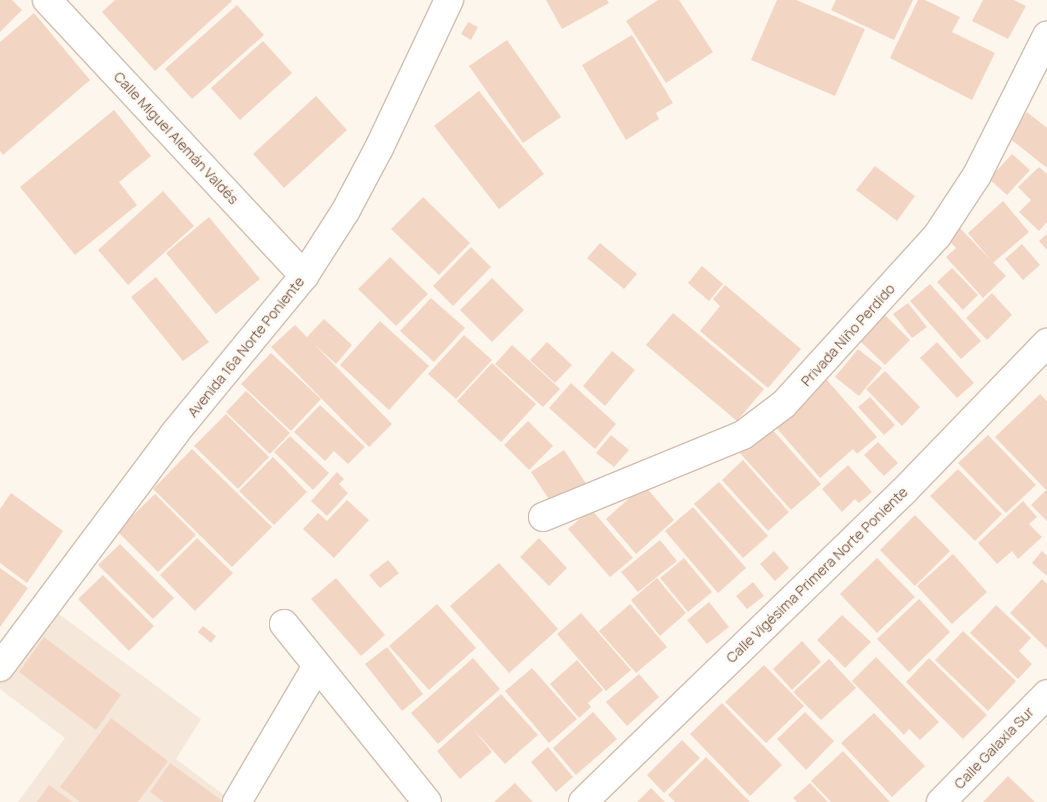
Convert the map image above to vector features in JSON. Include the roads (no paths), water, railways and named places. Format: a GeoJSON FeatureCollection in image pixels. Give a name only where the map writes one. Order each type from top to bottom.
{"type":"FeatureCollection","features":[{"type":"Feature","properties":{"kind":"street","name":"Calle Miguel Alemán Valdés"},"geometry":{"type":"LineString","coordinates":[[47,0],[304,276]]}},
{"type":"Feature","properties":{"kind":"street","name":"Avenida 16a Norte Poniente"},"geometry":{"type":"LineString","coordinates":[[0,667],[162,450],[304,276],[345,212],[379,148],[449,0]]}},
{"type":"Feature","properties":{"kind":"street","name":"Privada Niño Perdido"},"geometry":{"type":"LineString","coordinates":[[543,517],[743,435],[784,404],[937,236],[977,175],[1047,36]]}},
{"type":"Feature","properties":{"kind":"street","name":"Calle Vigésima Primera Norte Poniente"},"geometry":{"type":"LineString","coordinates":[[583,802],[904,491],[1047,343]]}},
{"type":"Feature","properties":{"kind":"street"},"geometry":{"type":"LineString","coordinates":[[284,624],[427,802]]}},
{"type":"Feature","properties":{"kind":"street"},"geometry":{"type":"LineString","coordinates":[[237,802],[317,666]]}},
{"type":"Feature","properties":{"kind":"street","name":"Calle Galaxia Sur"},"geometry":{"type":"LineString","coordinates":[[941,802],[1047,694]]}}]}
